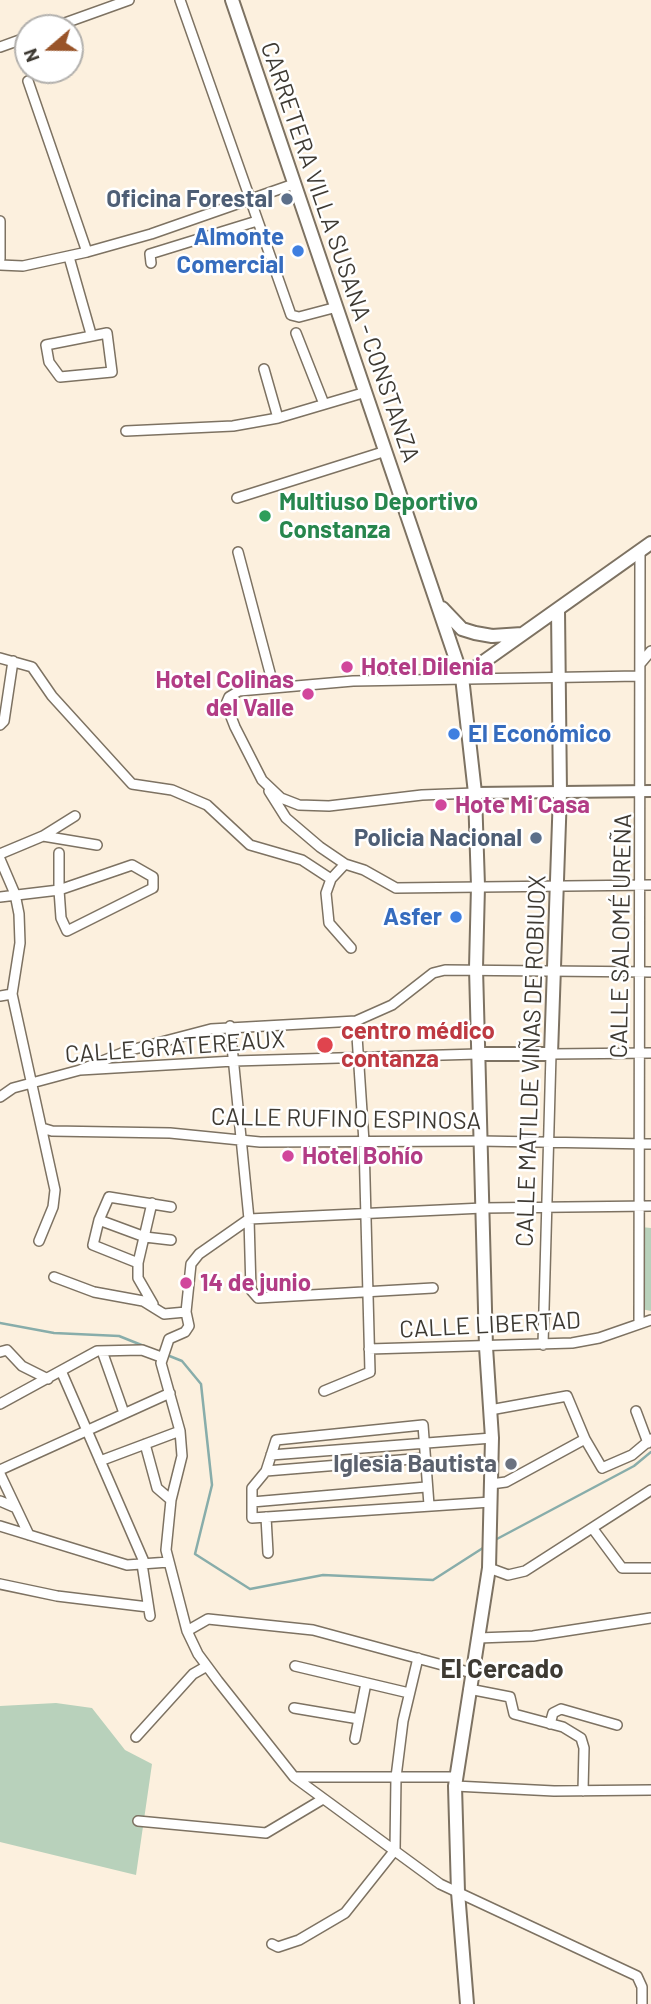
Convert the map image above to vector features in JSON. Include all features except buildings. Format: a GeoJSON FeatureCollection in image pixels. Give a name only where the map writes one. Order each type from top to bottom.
{"type":"FeatureCollection","features":[{"type":"Feature","properties":{"kind":"main road","name":"CARRETERA VILLA SUSANA - CONSTANZA"},"geometry":{"type":"LineString","coordinates":[[232,0],[462,677],[475,793],[478,886],[476,968],[485,1347],[492,1438],[489,1568],[456,1782],[458,1892],[466,2004]]}},
{"type":"Feature","properties":{"kind":"main road"},"geometry":{"type":"LineString","coordinates":[[462,677],[646,546]]}},
{"type":"Feature","properties":{"kind":"main road"},"geometry":{"type":"LineString","coordinates":[[435,599],[462,629],[492,636],[525,634]]}},
{"type":"Feature","properties":{"kind":"main road","name":"CALLE MATILDE VIÑAS DE ROBIUOX"},"geometry":{"type":"LineString","coordinates":[[551,1054],[560,793],[558,610]]}},
{"type":"Feature","properties":{"kind":"main road","name":"CALLE GRATEREAUX"},"geometry":{"type":"LineString","coordinates":[[478,1054],[551,1054]]}},
{"type":"Feature","properties":{"kind":"street"},"geometry":{"type":"LineString","coordinates":[[84,16],[129,0]]}},
{"type":"Feature","properties":{"kind":"street"},"geometry":{"type":"LineString","coordinates":[[180,0],[291,316],[299,317],[337,307]]}},
{"type":"Feature","properties":{"kind":"street"},"geometry":{"type":"LineString","coordinates":[[29,84],[87,252]]}},
{"type":"Feature","properties":{"kind":"street"},"geometry":{"type":"LineString","coordinates":[[0,265],[23,267],[69,257],[151,234],[294,184]]}},
{"type":"Feature","properties":{"kind":"street"},"geometry":{"type":"LineString","coordinates":[[0,220],[0,259]]}},
{"type":"Feature","properties":{"kind":"street"},"geometry":{"type":"LineString","coordinates":[[151,263],[150,254],[257,221]]}},
{"type":"Feature","properties":{"kind":"street"},"geometry":{"type":"LineString","coordinates":[[69,257],[91,334]]}},
{"type":"Feature","properties":{"kind":"street"},"geometry":{"type":"LineString","coordinates":[[107,333],[112,372],[60,377],[49,362],[46,345],[91,334],[107,333]]}},
{"type":"Feature","properties":{"kind":"street"},"geometry":{"type":"LineString","coordinates":[[296,333],[324,404]]}},
{"type":"Feature","properties":{"kind":"street"},"geometry":{"type":"LineString","coordinates":[[264,369],[278,418]]}},
{"type":"Feature","properties":{"kind":"street"},"geometry":{"type":"LineString","coordinates":[[126,432],[233,426],[278,418],[366,392]]}},
{"type":"Feature","properties":{"kind":"street"},"geometry":{"type":"LineString","coordinates":[[237,498],[386,451]]}},
{"type":"Feature","properties":{"kind":"street","name":"CALLE SALOMÉ UREÑA"},"geometry":{"type":"LineString","coordinates":[[639,1322],[637,1144],[639,1053],[646,972],[640,885],[646,791],[640,735],[639,676],[646,546]]}},
{"type":"Feature","properties":{"kind":"street"},"geometry":{"type":"LineString","coordinates":[[238,552],[274,688]]}},
{"type":"Feature","properties":{"kind":"street"},"geometry":{"type":"LineString","coordinates":[[640,664],[651,651]]}},
{"type":"Feature","properties":{"kind":"street"},"geometry":{"type":"LineString","coordinates":[[0,658],[32,667],[52,696],[132,784],[172,790],[207,805],[250,845],[302,860],[331,879]]}},
{"type":"Feature","properties":{"kind":"street"},"geometry":{"type":"LineString","coordinates":[[0,725],[4,721],[13,661]]}},
{"type":"Feature","properties":{"kind":"street"},"geometry":{"type":"LineString","coordinates":[[639,676],[462,677],[274,688],[239,691],[229,697],[226,704],[262,780],[286,818],[345,864],[364,870],[396,888],[651,885]]}},
{"type":"Feature","properties":{"kind":"street"},"geometry":{"type":"LineString","coordinates":[[640,735],[651,735]]}},
{"type":"Feature","properties":{"kind":"street"},"geometry":{"type":"LineString","coordinates":[[262,780],[281,798],[299,805],[329,806],[422,795],[646,791]]}},
{"type":"Feature","properties":{"kind":"street"},"geometry":{"type":"LineString","coordinates":[[0,854],[43,836],[75,816]]}},
{"type":"Feature","properties":{"kind":"street"},"geometry":{"type":"LineString","coordinates":[[43,836],[97,845]]}},
{"type":"Feature","properties":{"kind":"street"},"geometry":{"type":"LineString","coordinates":[[0,897],[59,890],[122,868],[136,866],[153,877],[153,888],[73,930],[63,928],[59,890],[59,853]]}},
{"type":"Feature","properties":{"kind":"street"},"geometry":{"type":"LineString","coordinates":[[0,859],[15,894],[20,943],[12,994],[55,1190],[49,1219],[39,1241]]}},
{"type":"Feature","properties":{"kind":"street"},"geometry":{"type":"LineString","coordinates":[[345,864],[331,879],[326,894],[329,923],[351,948]]}},
{"type":"Feature","properties":{"kind":"street"},"geometry":{"type":"LineString","coordinates":[[80,1070],[127,1051],[230,1026],[356,1021],[392,1005],[433,973],[476,968],[646,972]]}},
{"type":"Feature","properties":{"kind":"street"},"geometry":{"type":"LineString","coordinates":[[0,996],[12,994]]}},
{"type":"Feature","properties":{"kind":"street"},"geometry":{"type":"LineString","coordinates":[[324,1391],[370,1372],[364,1142],[356,1021]]}},
{"type":"Feature","properties":{"kind":"street"},"geometry":{"type":"LineString","coordinates":[[230,1026],[249,1219],[251,1290],[258,1297],[433,1288]]}},
{"type":"Feature","properties":{"kind":"street","name":"CALLE GRATEREAUX"},"geometry":{"type":"LineString","coordinates":[[551,1054],[651,1053]]}},
{"type":"Feature","properties":{"kind":"street","name":"CALLE GRATEREAUX"},"geometry":{"type":"LineString","coordinates":[[0,1097],[13,1088],[80,1070],[234,1061],[478,1054]]}},
{"type":"Feature","properties":{"kind":"street","name":"CALLE MATILDE VIÑAS DE ROBIUOX"},"geometry":{"type":"LineString","coordinates":[[543,1345],[551,1054]]}},
{"type":"Feature","properties":{"kind":"street"},"geometry":{"type":"LineString","coordinates":[[0,1083],[13,1088]]}},
{"type":"Feature","properties":{"kind":"street","name":"CALLE RUFINO ESPINOSA"},"geometry":{"type":"LineString","coordinates":[[42,1128],[52,1131],[170,1133],[260,1142],[480,1140],[651,1144]]}},
{"type":"Feature","properties":{"kind":"street"},"geometry":{"type":"LineString","coordinates":[[138,1263],[93,1245],[99,1220],[109,1197],[171,1207]]}},
{"type":"Feature","properties":{"kind":"street"},"geometry":{"type":"LineString","coordinates":[[152,1203],[138,1263],[138,1278],[157,1310]]}},
{"type":"Feature","properties":{"kind":"street"},"geometry":{"type":"LineString","coordinates":[[642,2004],[642,1987],[632,1973],[570,1947],[426,1875],[294,1777],[207,1667],[187,1631],[169,1562],[166,1538],[171,1500],[182,1456],[180,1431],[161,1357],[169,1339],[187,1330],[191,1264],[199,1254],[249,1219],[483,1208],[651,1206]]}},
{"type":"Feature","properties":{"kind":"street"},"geometry":{"type":"LineString","coordinates":[[99,1220],[145,1237],[171,1240]]}},
{"type":"Feature","properties":{"kind":"street"},"geometry":{"type":"LineString","coordinates":[[54,1278],[94,1292],[143,1301],[164,1314],[186,1312]]}},
{"type":"Feature","properties":{"kind":"street","name":"CALLE LIBERTAD"},"geometry":{"type":"LineString","coordinates":[[369,1349],[543,1345],[599,1338],[651,1320]]}},
{"type":"Feature","properties":{"kind":"street"},"geometry":{"type":"LineString","coordinates":[[0,1352],[7,1350],[22,1366],[48,1379]]}},
{"type":"Feature","properties":{"kind":"street"},"geometry":{"type":"LineString","coordinates":[[0,1404],[102,1351],[142,1350],[161,1357]]}},
{"type":"Feature","properties":{"kind":"street"},"geometry":{"type":"LineString","coordinates":[[102,1351],[124,1413]]}},
{"type":"Feature","properties":{"kind":"street"},"geometry":{"type":"LineString","coordinates":[[0,1584],[149,1612],[143,1564],[62,1373]]}},
{"type":"Feature","properties":{"kind":"street"},"geometry":{"type":"LineString","coordinates":[[29,1535],[0,1472],[87,1428],[170,1393]]}},
{"type":"Feature","properties":{"kind":"street"},"geometry":{"type":"LineString","coordinates":[[490,1410],[564,1396],[570,1398],[585,1439],[602,1468],[632,1455],[649,1441],[636,1411]]}},
{"type":"Feature","properties":{"kind":"street"},"geometry":{"type":"LineString","coordinates":[[429,1505],[423,1426],[276,1440],[266,1471],[252,1488],[252,1518],[491,1502]]}},
{"type":"Feature","properties":{"kind":"street"},"geometry":{"type":"LineString","coordinates":[[100,1461],[180,1431]]}},
{"type":"Feature","properties":{"kind":"street"},"geometry":{"type":"LineString","coordinates":[[271,1455],[492,1438]]}},
{"type":"Feature","properties":{"kind":"street"},"geometry":{"type":"LineString","coordinates":[[491,1484],[506,1482],[585,1439]]}},
{"type":"Feature","properties":{"kind":"street"},"geometry":{"type":"LineString","coordinates":[[145,1444],[157,1488],[171,1500]]}},
{"type":"Feature","properties":{"kind":"street"},"geometry":{"type":"LineString","coordinates":[[266,1471],[425,1458]]}},
{"type":"Feature","properties":{"kind":"street"},"geometry":{"type":"LineString","coordinates":[[252,1502],[426,1487]]}},
{"type":"Feature","properties":{"kind":"street"},"geometry":{"type":"LineString","coordinates":[[489,1568],[508,1575],[517,1575],[651,1490]]}},
{"type":"Feature","properties":{"kind":"street"},"geometry":{"type":"LineString","coordinates":[[0,1501],[14,1507]]}},
{"type":"Feature","properties":{"kind":"street"},"geometry":{"type":"LineString","coordinates":[[266,1517],[268,1553]]}},
{"type":"Feature","properties":{"kind":"street"},"geometry":{"type":"LineString","coordinates":[[0,1525],[127,1564],[169,1562]]}},
{"type":"Feature","properties":{"kind":"street"},"geometry":{"type":"LineString","coordinates":[[593,1529],[622,1567],[651,1568]]}},
{"type":"Feature","properties":{"kind":"street"},"geometry":{"type":"LineString","coordinates":[[478,1638],[533,1636],[651,1618]]}},
{"type":"Feature","properties":{"kind":"street"},"geometry":{"type":"LineString","coordinates":[[187,1631],[208,1619],[251,1621],[313,1630],[472,1673]]}},
{"type":"Feature","properties":{"kind":"street"},"geometry":{"type":"LineString","coordinates":[[272,1944],[278,1947],[299,1940],[345,1913],[395,1850],[396,1777],[409,1693],[418,1658]]}},
{"type":"Feature","properties":{"kind":"street"},"geometry":{"type":"LineString","coordinates":[[295,1666],[409,1693]]}},
{"type":"Feature","properties":{"kind":"street"},"geometry":{"type":"LineString","coordinates":[[136,1737],[193,1674],[207,1667]]}},
{"type":"Feature","properties":{"kind":"street"},"geometry":{"type":"LineString","coordinates":[[355,1739],[366,1683]]}},
{"type":"Feature","properties":{"kind":"street"},"geometry":{"type":"LineString","coordinates":[[469,1689],[510,1697],[514,1714],[563,1727],[581,1738],[584,1748],[583,1791]]}},
{"type":"Feature","properties":{"kind":"street"},"geometry":{"type":"LineString","coordinates":[[294,1708],[359,1719]]}},
{"type":"Feature","properties":{"kind":"street"},"geometry":{"type":"LineString","coordinates":[[550,1724],[553,1713],[561,1709],[617,1725]]}},
{"type":"Feature","properties":{"kind":"street"},"geometry":{"type":"LineString","coordinates":[[294,1777],[396,1777],[583,1791],[651,1790]]}},
{"type":"Feature","properties":{"kind":"street"},"geometry":{"type":"LineString","coordinates":[[138,1821],[266,1833],[323,1799]]}},
{"type":"Feature","properties":{"kind":"green space"},"geometry":{"type":"Polygon","coordinates":[[[641,1227],[651,1228],[651,1311],[641,1309],[641,1227]]]}},
{"type":"Feature","properties":{"kind":"green space"},"geometry":{"type":"Polygon","coordinates":[[[56,1703],[92,1708],[125,1750],[152,1764],[136,1875],[0,1842],[0,1706],[56,1703]]]}},
{"type":"Feature","properties":{"kind":"waterway"},"geometry":{"type":"LineString","coordinates":[[0,1323],[54,1333],[119,1336],[144,1346]]}},
{"type":"Feature","properties":{"kind":"waterway"},"geometry":{"type":"LineString","coordinates":[[167,1355],[182,1361],[201,1384],[212,1485],[195,1554],[250,1589],[323,1575],[433,1580],[486,1546]]}},
{"type":"Feature","properties":{"kind":"waterway"},"geometry":{"type":"LineString","coordinates":[[495,1540],[634,1466],[651,1452]]}},
{"type":"Feature","properties":{"kind":"place","name":"Oficina Forestal"},"geometry":{"type":"Point","coordinates":[287,199]}},
{"type":"Feature","properties":{"kind":"place","name":"Almonte Comercial"},"geometry":{"type":"Point","coordinates":[298,251]}},
{"type":"Feature","properties":{"kind":"place","name":"Multiuso Deportivo Constanza"},"geometry":{"type":"Point","coordinates":[265,516]}},
{"type":"Feature","properties":{"kind":"place","name":"Hotel Dilenia"},"geometry":{"type":"Point","coordinates":[347,667]}},
{"type":"Feature","properties":{"kind":"place","name":"Hotel Colinas del Valle"},"geometry":{"type":"Point","coordinates":[308,694]}},
{"type":"Feature","properties":{"kind":"place","name":"El Económico"},"geometry":{"type":"Point","coordinates":[454,734]}},
{"type":"Feature","properties":{"kind":"place","name":"Hote Mi Casa"},"geometry":{"type":"Point","coordinates":[441,805]}},
{"type":"Feature","properties":{"kind":"place","name":"Policia Nacional"},"geometry":{"type":"Point","coordinates":[536,838]}},
{"type":"Feature","properties":{"kind":"place","name":"Asfer"},"geometry":{"type":"Point","coordinates":[456,917]}},
{"type":"Feature","properties":{"kind":"place","name":"centro médico contanza"},"geometry":{"type":"Point","coordinates":[325,1045]}},
{"type":"Feature","properties":{"kind":"place","name":"Hotel Bohío"},"geometry":{"type":"Point","coordinates":[288,1156]}},
{"type":"Feature","properties":{"kind":"place","name":"14 de junio"},"geometry":{"type":"Point","coordinates":[186,1283]}},
{"type":"Feature","properties":{"kind":"place","name":"Iglesia Bautista"},"geometry":{"type":"Point","coordinates":[511,1464]}},
{"type":"Feature","properties":{"kind":"district","name":"El Cercado"},"geometry":{"type":"Point","coordinates":[502,1669]}}]}
